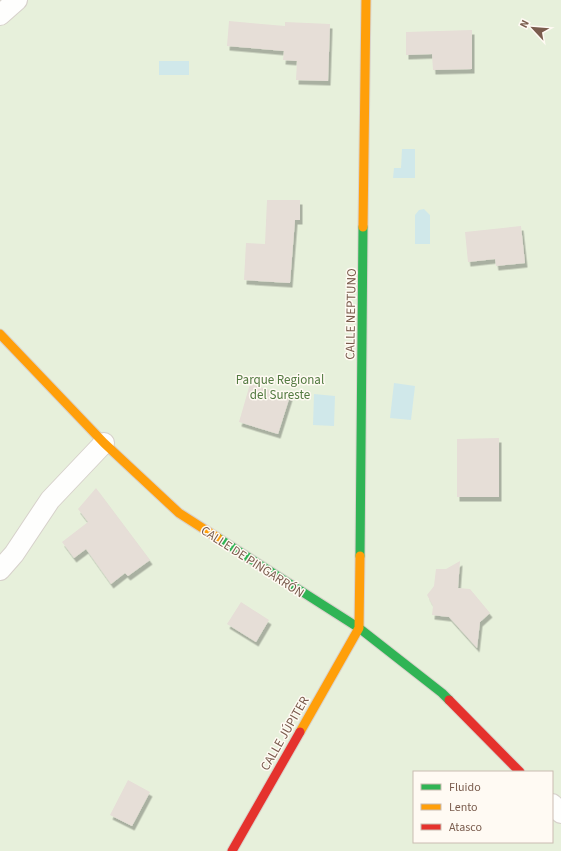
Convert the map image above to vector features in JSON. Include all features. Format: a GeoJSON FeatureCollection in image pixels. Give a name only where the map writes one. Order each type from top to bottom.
{"type":"FeatureCollection","features":[{"type":"Feature","properties":{"kind":"street"},"geometry":{"type":"LineString","coordinates":[[0,15],[17,0]]}},
{"type":"Feature","properties":{"kind":"street","name":"CALLE NEPTUNO"},"geometry":{"type":"LineString","coordinates":[[359,628],[366,0]]}},
{"type":"Feature","properties":{"kind":"street","name":"CALLE DE PINGARRÓN"},"geometry":{"type":"LineString","coordinates":[[0,334],[104,443],[179,513],[359,628],[442,693],[519,771]]}},
{"type":"Feature","properties":{"kind":"street"},"geometry":{"type":"LineString","coordinates":[[0,570],[14,554],[50,500],[104,443]]}},
{"type":"Feature","properties":{"kind":"street","name":"CALLE JÚPITER"},"geometry":{"type":"LineString","coordinates":[[232,851],[359,628]]}},
{"type":"Feature","properties":{"kind":"street"},"geometry":{"type":"LineString","coordinates":[[553,805],[561,813]]}},
{"type":"Feature","properties":{"kind":"green space","name":"Parque Regional del Sureste"},"geometry":{"type":"Polygon","coordinates":[[[0,0],[561,0],[561,851],[0,851],[0,0]]]}},
{"type":"Feature","properties":{"kind":"water"},"geometry":{"type":"Polygon","coordinates":[[[159,61],[189,61],[189,75],[159,75],[159,61]]]}},
{"type":"Feature","properties":{"kind":"water"},"geometry":{"type":"Polygon","coordinates":[[[402,149],[415,149],[415,178],[393,178],[394,168],[401,168],[402,149]]]}},
{"type":"Feature","properties":{"kind":"water"},"geometry":{"type":"Polygon","coordinates":[[[424,209],[430,215],[430,244],[415,244],[415,215],[419,210],[424,209]]]}},
{"type":"Feature","properties":{"kind":"water"},"geometry":{"type":"Polygon","coordinates":[[[394,383],[415,386],[411,420],[390,418],[394,383]]]}},
{"type":"Feature","properties":{"kind":"water"},"geometry":{"type":"Polygon","coordinates":[[[314,394],[335,396],[334,426],[313,425],[314,394]]]}},
{"type":"Feature","properties":{"kind":"building"},"geometry":{"type":"Polygon","coordinates":[[[229,21],[285,26],[285,22],[330,24],[328,81],[296,80],[297,61],[283,60],[284,51],[227,46],[229,21]]]}},
{"type":"Feature","properties":{"kind":"building"},"geometry":{"type":"Polygon","coordinates":[[[472,30],[472,69],[433,70],[432,54],[406,55],[406,32],[472,30]]]}},
{"type":"Feature","properties":{"kind":"building"},"geometry":{"type":"Polygon","coordinates":[[[267,200],[300,200],[300,220],[295,220],[290,283],[244,280],[246,243],[265,244],[267,200]]]}},
{"type":"Feature","properties":{"kind":"building"},"geometry":{"type":"Polygon","coordinates":[[[521,226],[525,263],[496,266],[495,259],[468,262],[465,232],[521,226]]]}},
{"type":"Feature","properties":{"kind":"building"},"geometry":{"type":"Polygon","coordinates":[[[250,384],[290,396],[278,434],[239,422],[250,384]]]}},
{"type":"Feature","properties":{"kind":"building"},"geometry":{"type":"Polygon","coordinates":[[[499,438],[499,497],[457,497],[457,439],[499,438]]]}},
{"type":"Feature","properties":{"kind":"building"},"geometry":{"type":"Polygon","coordinates":[[[96,488],[150,560],[128,576],[125,573],[111,584],[86,549],[74,558],[62,542],[88,522],[78,509],[96,488]]]}},
{"type":"Feature","properties":{"kind":"building"},"geometry":{"type":"Polygon","coordinates":[[[460,561],[458,588],[470,589],[490,613],[480,622],[477,648],[449,617],[432,615],[433,606],[427,595],[434,586],[436,569],[446,569],[460,561]]]}},
{"type":"Feature","properties":{"kind":"building"},"geometry":{"type":"Polygon","coordinates":[[[241,602],[269,620],[256,642],[227,624],[241,602]]]}},
{"type":"Feature","properties":{"kind":"building"},"geometry":{"type":"Polygon","coordinates":[[[128,780],[150,792],[132,826],[110,815],[128,780]]]}},
{"type":"Feature","properties":{"kind":"traffic: fast"},"geometry":{"type":"LineString","coordinates":[[360,556],[363,227]]}},
{"type":"Feature","properties":{"kind":"traffic: fast"},"geometry":{"type":"LineString","coordinates":[[218,538],[359,628],[449,700]]}},
{"type":"Feature","properties":{"kind":"traffic: slow"},"geometry":{"type":"LineString","coordinates":[[363,227],[366,0]]}},
{"type":"Feature","properties":{"kind":"traffic: slow"},"geometry":{"type":"LineString","coordinates":[[0,334],[104,443],[179,513],[218,538]]}},
{"type":"Feature","properties":{"kind":"traffic: slow"},"geometry":{"type":"LineString","coordinates":[[300,732],[359,628],[360,556]]}},
{"type":"Feature","properties":{"kind":"traffic: jam"},"geometry":{"type":"LineString","coordinates":[[449,700],[519,771]]}},
{"type":"Feature","properties":{"kind":"traffic: jam"},"geometry":{"type":"LineString","coordinates":[[232,851],[300,732]]}}]}
